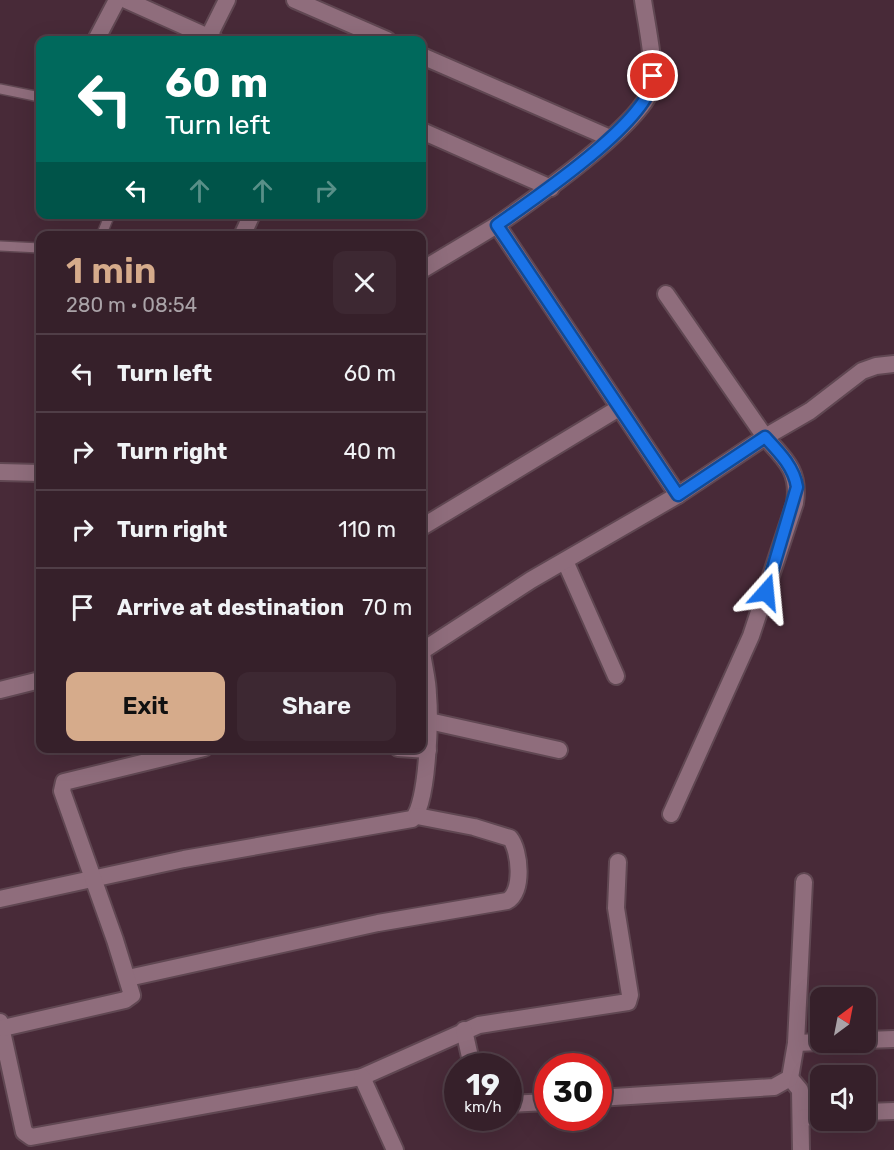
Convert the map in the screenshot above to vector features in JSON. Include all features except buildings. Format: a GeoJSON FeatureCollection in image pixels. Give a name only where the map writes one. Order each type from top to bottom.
{"type":"FeatureCollection","features":[{"type":"Feature","properties":{"kind":"street"},"geometry":{"type":"LineString","coordinates":[[98,36],[117,0]]}},
{"type":"Feature","properties":{"kind":"street"},"geometry":{"type":"LineString","coordinates":[[126,0],[205,36]]}},
{"type":"Feature","properties":{"kind":"street"},"geometry":{"type":"LineString","coordinates":[[213,36],[226,0]]}},
{"type":"Feature","properties":{"kind":"street"},"geometry":{"type":"LineString","coordinates":[[295,0],[378,36]]}},
{"type":"Feature","properties":{"kind":"street"},"geometry":{"type":"LineString","coordinates":[[426,268],[502,231],[610,138],[639,109],[650,94],[653,84],[643,0]]}},
{"type":"Feature","properties":{"kind":"street"},"geometry":{"type":"LineString","coordinates":[[426,58],[610,138]]}},
{"type":"Feature","properties":{"kind":"street"},"geometry":{"type":"LineString","coordinates":[[426,133],[551,188]]}},
{"type":"Feature","properties":{"kind":"street"},"geometry":{"type":"LineString","coordinates":[[502,231],[678,495]]}},
{"type":"Feature","properties":{"kind":"street"},"geometry":{"type":"LineString","coordinates":[[666,294],[765,437],[795,475],[797,487],[795,503],[751,636],[671,814]]}},
{"type":"Feature","properties":{"kind":"street"},"geometry":{"type":"LineString","coordinates":[[426,649],[565,561],[678,495],[765,437],[817,406],[862,371],[894,364]]}},
{"type":"Feature","properties":{"kind":"street"},"geometry":{"type":"LineString","coordinates":[[426,525],[619,408]]}},
{"type":"Feature","properties":{"kind":"street"},"geometry":{"type":"LineString","coordinates":[[0,472],[36,473]]}},
{"type":"Feature","properties":{"kind":"street"},"geometry":{"type":"LineString","coordinates":[[565,561],[616,676]]}},
{"type":"Feature","properties":{"kind":"street"},"geometry":{"type":"LineString","coordinates":[[417,816],[428,750],[429,721],[426,680]]}},
{"type":"Feature","properties":{"kind":"street"},"geometry":{"type":"LineString","coordinates":[[0,690],[36,681]]}},
{"type":"Feature","properties":{"kind":"street"},"geometry":{"type":"LineString","coordinates":[[429,721],[559,750]]}},
{"type":"Feature","properties":{"kind":"street"},"geometry":{"type":"LineString","coordinates":[[183,753],[64,782],[62,791],[132,989],[130,998],[1,1025],[24,1132],[31,1137],[362,1077],[464,1030],[489,1022],[628,1002],[630,995],[616,908],[618,862]]}},
{"type":"Feature","properties":{"kind":"street"},"geometry":{"type":"LineString","coordinates":[[0,899],[184,859],[404,822],[417,816],[474,827],[510,838],[516,850],[518,885],[512,899],[357,927],[128,978]]}},
{"type":"Feature","properties":{"kind":"street"},"geometry":{"type":"LineString","coordinates":[[801,1150],[800,1090],[790,1078],[796,1043],[804,882]]}},
{"type":"Feature","properties":{"kind":"street"},"geometry":{"type":"LineString","coordinates":[[464,1030],[469,1053]]}},
{"type":"Feature","properties":{"kind":"street"},"geometry":{"type":"LineString","coordinates":[[876,1040],[894,1039]]}},
{"type":"Feature","properties":{"kind":"street"},"geometry":{"type":"LineString","coordinates":[[796,1043],[810,1042]]}},
{"type":"Feature","properties":{"kind":"street"},"geometry":{"type":"LineString","coordinates":[[362,1077],[395,1150]]}},
{"type":"Feature","properties":{"kind":"street"},"geometry":{"type":"LineString","coordinates":[[612,1097],[774,1087],[790,1078]]}},
{"type":"Feature","properties":{"kind":"street"},"geometry":{"type":"LineString","coordinates":[[876,1112],[894,1111]]}},
{"type":"Feature","properties":{"kind":"street"},"geometry":{"type":"LineString","coordinates":[[802,1118],[810,1117]]}},
{"type":"Feature","properties":{"kind":"lane"},"geometry":{"type":"LineString","coordinates":[[0,89],[36,97]]}},
{"type":"Feature","properties":{"kind":"lane"},"geometry":{"type":"LineString","coordinates":[[0,246],[36,248]]}},
{"type":"Feature","properties":{"kind":"route"},"geometry":{"type":"LineString","coordinates":[[653,76],[650,94],[639,109],[610,138],[551,188],[497,225],[678,495],[765,437],[784,459],[795,475],[797,487],[795,503],[766,592]]}}]}
